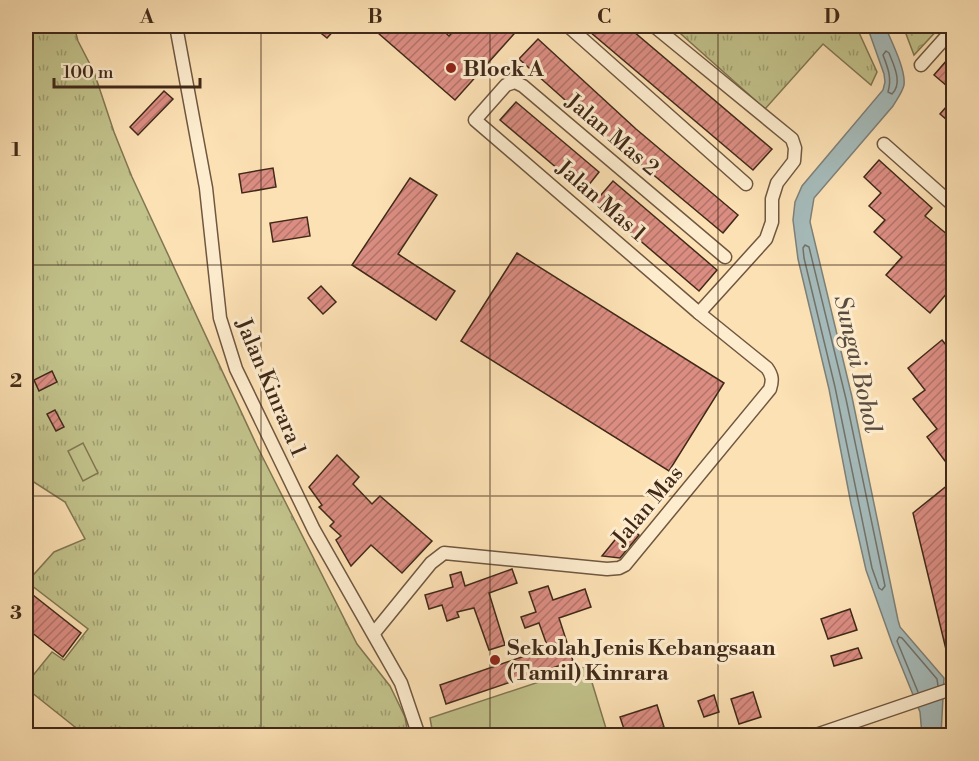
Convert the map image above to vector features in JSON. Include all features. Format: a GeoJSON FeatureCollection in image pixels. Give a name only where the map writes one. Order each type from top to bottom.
{"type":"FeatureCollection","features":[{"type":"Feature","properties":{"kind":"street","name":"Jalan Kinrara 1"},"geometry":{"type":"LineString","coordinates":[[176,26],[206,188],[216,293],[227,341],[247,394],[303,509],[401,683],[411,705],[419,735]]}},
{"type":"Feature","properties":{"kind":"street"},"geometry":{"type":"LineString","coordinates":[[568,26],[746,184]]}},
{"type":"Feature","properties":{"kind":"street"},"geometry":{"type":"LineString","coordinates":[[654,26],[792,139],[795,148],[794,160],[777,183],[772,199],[772,222],[766,239],[699,314]]}},
{"type":"Feature","properties":{"kind":"street"},"geometry":{"type":"LineString","coordinates":[[921,65],[954,28]]}},
{"type":"Feature","properties":{"kind":"street","name":"Jalan Mas 2"},"geometry":{"type":"LineString","coordinates":[[475,120],[506,86],[515,82],[519,83],[725,257]]}},
{"type":"Feature","properties":{"kind":"street","name":"Jalan Mas 1"},"geometry":{"type":"LineString","coordinates":[[475,120],[699,314]]}},
{"type":"Feature","properties":{"kind":"street"},"geometry":{"type":"LineString","coordinates":[[884,144],[954,206]]}},
{"type":"Feature","properties":{"kind":"street","name":"Jalan Mas"},"geometry":{"type":"LineString","coordinates":[[374,633],[431,563],[444,553],[608,569],[625,565],[772,384],[766,368],[699,314]]}},
{"type":"Feature","properties":{"kind":"street"},"geometry":{"type":"LineString","coordinates":[[813,735],[833,732],[953,688]]}},
{"type":"Feature","properties":{"kind":"green space"},"geometry":{"type":"Polygon","coordinates":[[[26,26],[74,26],[78,41],[94,72],[132,177],[257,446],[357,644],[390,686],[405,717],[408,735],[85,735],[26,688],[26,684],[52,652],[64,660],[88,629],[27,582],[54,552],[85,539],[65,502],[26,477],[26,26]]]}},
{"type":"Feature","properties":{"kind":"green space"},"geometry":{"type":"Polygon","coordinates":[[[672,26],[856,26],[877,72],[871,85],[823,44],[765,109],[672,26]]]}},
{"type":"Feature","properties":{"kind":"green space"},"geometry":{"type":"Polygon","coordinates":[[[903,26],[941,26],[914,55],[903,26]]]}},
{"type":"Feature","properties":{"kind":"green space"},"geometry":{"type":"Polygon","coordinates":[[[83,443],[98,473],[83,481],[68,451],[83,443]]]}},
{"type":"Feature","properties":{"kind":"green space"},"geometry":{"type":"Polygon","coordinates":[[[587,666],[608,735],[433,735],[430,718],[587,666]]]}},
{"type":"Feature","properties":{"kind":"water"},"geometry":{"type":"Polygon","coordinates":[[[867,26],[885,26],[900,63],[904,85],[893,106],[814,198],[810,222],[852,397],[900,627],[944,678],[941,735],[922,735],[920,712],[866,570],[829,389],[798,259],[793,220],[795,202],[802,186],[883,90],[884,74],[867,26]]]}},
{"type":"Feature","properties":{"kind":"building"},"geometry":{"type":"Polygon","coordinates":[[[312,26],[338,26],[327,38],[312,26]]]}},
{"type":"Feature","properties":{"kind":"building","name":"Block A"},"geometry":{"type":"Polygon","coordinates":[[[370,26],[438,26],[449,36],[458,26],[521,26],[455,100],[370,26]]]}},
{"type":"Feature","properties":{"kind":"building"},"geometry":{"type":"Polygon","coordinates":[[[583,26],[627,26],[772,149],[753,170],[583,26]]]}},
{"type":"Feature","properties":{"kind":"building"},"geometry":{"type":"Polygon","coordinates":[[[538,39],[636,129],[738,215],[723,233],[619,148],[519,59],[538,39]]]}},
{"type":"Feature","properties":{"kind":"building"},"geometry":{"type":"Polygon","coordinates":[[[954,52],[954,92],[934,75],[954,52]]]}},
{"type":"Feature","properties":{"kind":"building"},"geometry":{"type":"Polygon","coordinates":[[[164,91],[173,99],[138,135],[130,127],[164,91]]]}},
{"type":"Feature","properties":{"kind":"building"},"geometry":{"type":"Polygon","coordinates":[[[954,98],[954,126],[940,114],[954,98]]]}},
{"type":"Feature","properties":{"kind":"building"},"geometry":{"type":"Polygon","coordinates":[[[516,102],[599,172],[584,191],[500,120],[516,102]]]}},
{"type":"Feature","properties":{"kind":"building"},"geometry":{"type":"Polygon","coordinates":[[[879,160],[932,208],[925,216],[954,240],[954,285],[930,313],[886,275],[902,257],[874,232],[885,220],[869,206],[881,193],[864,177],[879,160]]]}},
{"type":"Feature","properties":{"kind":"building"},"geometry":{"type":"Polygon","coordinates":[[[273,168],[276,187],[242,193],[239,174],[273,168]]]}},
{"type":"Feature","properties":{"kind":"building"},"geometry":{"type":"Polygon","coordinates":[[[410,178],[437,195],[398,254],[455,291],[436,320],[352,265],[410,178]]]}},
{"type":"Feature","properties":{"kind":"building"},"geometry":{"type":"Polygon","coordinates":[[[613,181],[717,270],[699,291],[595,202],[613,181]]]}},
{"type":"Feature","properties":{"kind":"building"},"geometry":{"type":"Polygon","coordinates":[[[307,217],[310,236],[273,242],[270,223],[307,217]]]}},
{"type":"Feature","properties":{"kind":"building"},"geometry":{"type":"Polygon","coordinates":[[[517,253],[724,383],[669,471],[461,341],[517,253]]]}},
{"type":"Feature","properties":{"kind":"building"},"geometry":{"type":"Polygon","coordinates":[[[321,286],[336,302],[323,314],[308,298],[321,286]]]}},
{"type":"Feature","properties":{"kind":"building"},"geometry":{"type":"Polygon","coordinates":[[[942,340],[954,355],[954,461],[948,465],[927,437],[937,429],[913,399],[925,390],[908,368],[942,340]]]}},
{"type":"Feature","properties":{"kind":"building"},"geometry":{"type":"Polygon","coordinates":[[[52,371],[57,382],[39,391],[34,380],[52,371]]]}},
{"type":"Feature","properties":{"kind":"building"},"geometry":{"type":"Polygon","coordinates":[[[55,410],[64,427],[56,431],[47,414],[55,410]]]}},
{"type":"Feature","properties":{"kind":"building"},"geometry":{"type":"Polygon","coordinates":[[[337,455],[359,477],[353,484],[372,504],[380,496],[432,541],[402,573],[371,545],[351,566],[336,540],[341,536],[330,526],[334,522],[319,507],[322,505],[309,487],[337,455]]]}},
{"type":"Feature","properties":{"kind":"building"},"geometry":{"type":"Polygon","coordinates":[[[954,480],[954,547],[951,548],[954,554],[954,669],[951,670],[913,513],[954,480]]]}},
{"type":"Feature","properties":{"kind":"building"},"geometry":{"type":"Polygon","coordinates":[[[627,525],[639,535],[620,558],[602,556],[627,525]]]}},
{"type":"Feature","properties":{"kind":"building"},"geometry":{"type":"Polygon","coordinates":[[[512,569],[517,583],[489,593],[505,645],[489,650],[474,608],[457,612],[459,617],[447,621],[442,605],[429,609],[425,595],[453,587],[450,575],[461,572],[465,586],[512,569]]]}},
{"type":"Feature","properties":{"kind":"building"},"geometry":{"type":"Polygon","coordinates":[[[548,586],[553,600],[585,589],[591,607],[559,618],[573,661],[446,704],[440,685],[548,648],[539,623],[525,628],[521,617],[536,612],[529,592],[548,586]]]}},
{"type":"Feature","properties":{"kind":"building"},"geometry":{"type":"Polygon","coordinates":[[[33,595],[81,633],[63,657],[26,628],[26,604],[33,595]]]}},
{"type":"Feature","properties":{"kind":"building"},"geometry":{"type":"Polygon","coordinates":[[[850,609],[857,630],[828,639],[821,619],[850,609]]]}},
{"type":"Feature","properties":{"kind":"building"},"geometry":{"type":"Polygon","coordinates":[[[858,648],[862,658],[834,666],[831,656],[858,648]]]}},
{"type":"Feature","properties":{"kind":"building"},"geometry":{"type":"Polygon","coordinates":[[[753,692],[761,717],[739,724],[731,699],[753,692]]]}},
{"type":"Feature","properties":{"kind":"building"},"geometry":{"type":"Polygon","coordinates":[[[714,695],[719,712],[704,717],[698,701],[714,695]]]}},
{"type":"Feature","properties":{"kind":"building"},"geometry":{"type":"Polygon","coordinates":[[[657,705],[664,727],[637,735],[626,735],[620,717],[657,705]]]}},
{"type":"Feature","properties":{"kind":"place","name":"Block A"},"geometry":{"type":"Point","coordinates":[451,68]}},
{"type":"Feature","properties":{"kind":"place","name":"Sekolah Jenis Kebangsaan (Tamil) Kinrara"},"geometry":{"type":"Point","coordinates":[495,660]}},
{"type":"Feature","properties":{"kind":"water label","name":"Sungai Bohol"},"geometry":{"type":"Point","coordinates":[858,364]}}]}
